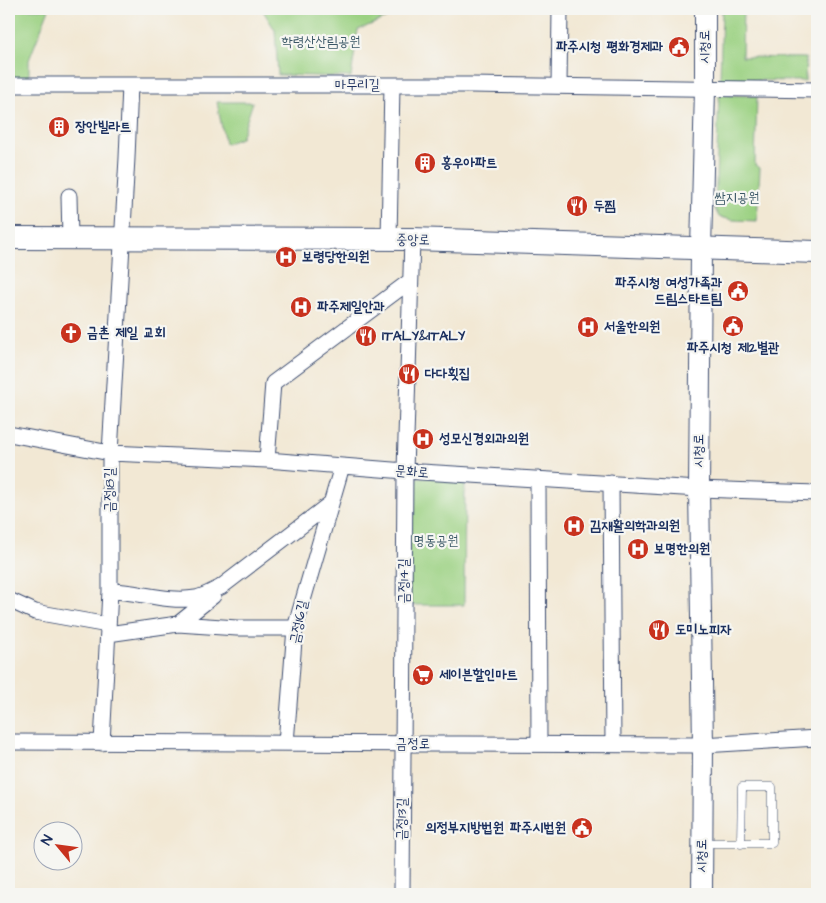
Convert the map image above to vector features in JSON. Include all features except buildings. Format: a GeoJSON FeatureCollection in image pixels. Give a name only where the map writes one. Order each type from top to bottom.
{"type":"FeatureCollection","features":[{"type":"Feature","properties":{"kind":"main road","name":"중앙로"},"geometry":{"type":"LineString","coordinates":[[9,238],[412,239],[701,250],[817,252]]}},
{"type":"Feature","properties":{"kind":"street"},"geometry":{"type":"LineString","coordinates":[[559,86],[560,9]]}},
{"type":"Feature","properties":{"kind":"street","name":"시청로"},"geometry":{"type":"LineString","coordinates":[[702,894],[703,745],[699,489],[705,9]]}},
{"type":"Feature","properties":{"kind":"street","name":"마무리길"},"geometry":{"type":"LineString","coordinates":[[9,84],[559,86],[817,90]]}},
{"type":"Feature","properties":{"kind":"street","name":"금정18길"},"geometry":{"type":"LineString","coordinates":[[102,743],[110,592],[110,453],[130,85]]}},
{"type":"Feature","properties":{"kind":"street"},"geometry":{"type":"LineString","coordinates":[[389,239],[392,85]]}},
{"type":"Feature","properties":{"kind":"street"},"geometry":{"type":"LineString","coordinates":[[69,196],[70,238]]}},
{"type":"Feature","properties":{"kind":"street","name":"금정14길"},"geometry":{"type":"LineString","coordinates":[[403,744],[405,472],[412,239]]}},
{"type":"Feature","properties":{"kind":"street"},"geometry":{"type":"LineString","coordinates":[[267,460],[273,384],[410,281]]}},
{"type":"Feature","properties":{"kind":"street","name":"문화로"},"geometry":{"type":"LineString","coordinates":[[9,434],[110,453],[267,460],[405,472],[699,489],[817,493]]}},
{"type":"Feature","properties":{"kind":"street","name":"금정16길"},"geometry":{"type":"LineString","coordinates":[[286,743],[295,628],[342,466]]}},
{"type":"Feature","properties":{"kind":"street"},"geometry":{"type":"LineString","coordinates":[[538,479],[539,744]]}},
{"type":"Feature","properties":{"kind":"street"},"geometry":{"type":"LineString","coordinates":[[611,484],[614,744]]}},
{"type":"Feature","properties":{"kind":"street"},"geometry":{"type":"LineString","coordinates":[[110,592],[168,598],[195,598],[208,594],[220,587],[331,503]]}},
{"type":"Feature","properties":{"kind":"street"},"geometry":{"type":"LineString","coordinates":[[178,624],[211,599],[220,587]]}},
{"type":"Feature","properties":{"kind":"street"},"geometry":{"type":"LineString","coordinates":[[9,600],[35,612],[108,630],[178,624],[237,628],[295,628]]}},
{"type":"Feature","properties":{"kind":"street","name":"금정로"},"geometry":{"type":"LineString","coordinates":[[9,742],[703,745],[817,738]]}},
{"type":"Feature","properties":{"kind":"street","name":"금정13길"},"geometry":{"type":"LineString","coordinates":[[402,894],[403,744]]}},
{"type":"Feature","properties":{"kind":"lane"},"geometry":{"type":"LineString","coordinates":[[702,843],[741,844],[772,842],[772,788],[742,787],[741,844]]}},
{"type":"Feature","properties":{"kind":"green space"},"geometry":{"type":"Polygon","coordinates":[[[9,9],[49,9],[29,60],[29,79],[9,81],[9,9]]]}},
{"type":"Feature","properties":{"kind":"green space","name":"학령산산림공원"},"geometry":{"type":"Polygon","coordinates":[[[262,9],[388,9],[389,17],[358,30],[351,77],[278,75],[275,30],[262,9]]]}},
{"type":"Feature","properties":{"kind":"green space"},"geometry":{"type":"Polygon","coordinates":[[[722,9],[743,9],[742,57],[806,58],[805,81],[720,80],[722,9]]]}},
{"type":"Feature","properties":{"kind":"green space","name":"쌈지공원"},"geometry":{"type":"Polygon","coordinates":[[[719,95],[757,96],[755,164],[760,168],[757,221],[733,220],[719,217],[715,209],[719,95]]]}},
{"type":"Feature","properties":{"kind":"green space"},"geometry":{"type":"Polygon","coordinates":[[[217,102],[253,102],[241,138],[225,144],[217,102]]]}},
{"type":"Feature","properties":{"kind":"green space","name":"명동공원"},"geometry":{"type":"Polygon","coordinates":[[[409,478],[465,478],[464,605],[408,605],[409,478]]]}},
{"type":"Feature","properties":{"kind":"place","name":"파주시청 평화경제과"},"geometry":{"type":"Point","coordinates":[679,47]}},
{"type":"Feature","properties":{"kind":"place","name":"장안빌라트"},"geometry":{"type":"Point","coordinates":[59,127]}},
{"type":"Feature","properties":{"kind":"place","name":"홍우아파트"},"geometry":{"type":"Point","coordinates":[425,163]}},
{"type":"Feature","properties":{"kind":"place","name":"두찜"},"geometry":{"type":"Point","coordinates":[577,206]}},
{"type":"Feature","properties":{"kind":"place","name":"보령당한의원"},"geometry":{"type":"Point","coordinates":[286,257]}},
{"type":"Feature","properties":{"kind":"place","name":"파주시청 여성가족과 드림스타트팀"},"geometry":{"type":"Point","coordinates":[738,291]}},
{"type":"Feature","properties":{"kind":"place","name":"파주제일안과"},"geometry":{"type":"Point","coordinates":[301,307]}},
{"type":"Feature","properties":{"kind":"place","name":"파주시청 제2별관"},"geometry":{"type":"Point","coordinates":[733,326]}},
{"type":"Feature","properties":{"kind":"place","name":"서울한의원"},"geometry":{"type":"Point","coordinates":[588,327]}},
{"type":"Feature","properties":{"kind":"place","name":"금촌 제일 교회"},"geometry":{"type":"Point","coordinates":[71,333]}},
{"type":"Feature","properties":{"kind":"place","name":"ITALY&ITALY"},"geometry":{"type":"Point","coordinates":[366,336]}},
{"type":"Feature","properties":{"kind":"place","name":"다다횟집"},"geometry":{"type":"Point","coordinates":[409,374]}},
{"type":"Feature","properties":{"kind":"place","name":"성모신경외과의원"},"geometry":{"type":"Point","coordinates":[423,439]}},
{"type":"Feature","properties":{"kind":"place","name":"김재활의학과의원"},"geometry":{"type":"Point","coordinates":[574,526]}},
{"type":"Feature","properties":{"kind":"place","name":"보명한의원"},"geometry":{"type":"Point","coordinates":[638,549]}},
{"type":"Feature","properties":{"kind":"place","name":"도미노피자"},"geometry":{"type":"Point","coordinates":[659,630]}},
{"type":"Feature","properties":{"kind":"place","name":"세이븐할인마트"},"geometry":{"type":"Point","coordinates":[423,675]}},
{"type":"Feature","properties":{"kind":"place","name":"의정부지방법원 파주시법원"},"geometry":{"type":"Point","coordinates":[582,828]}}]}
